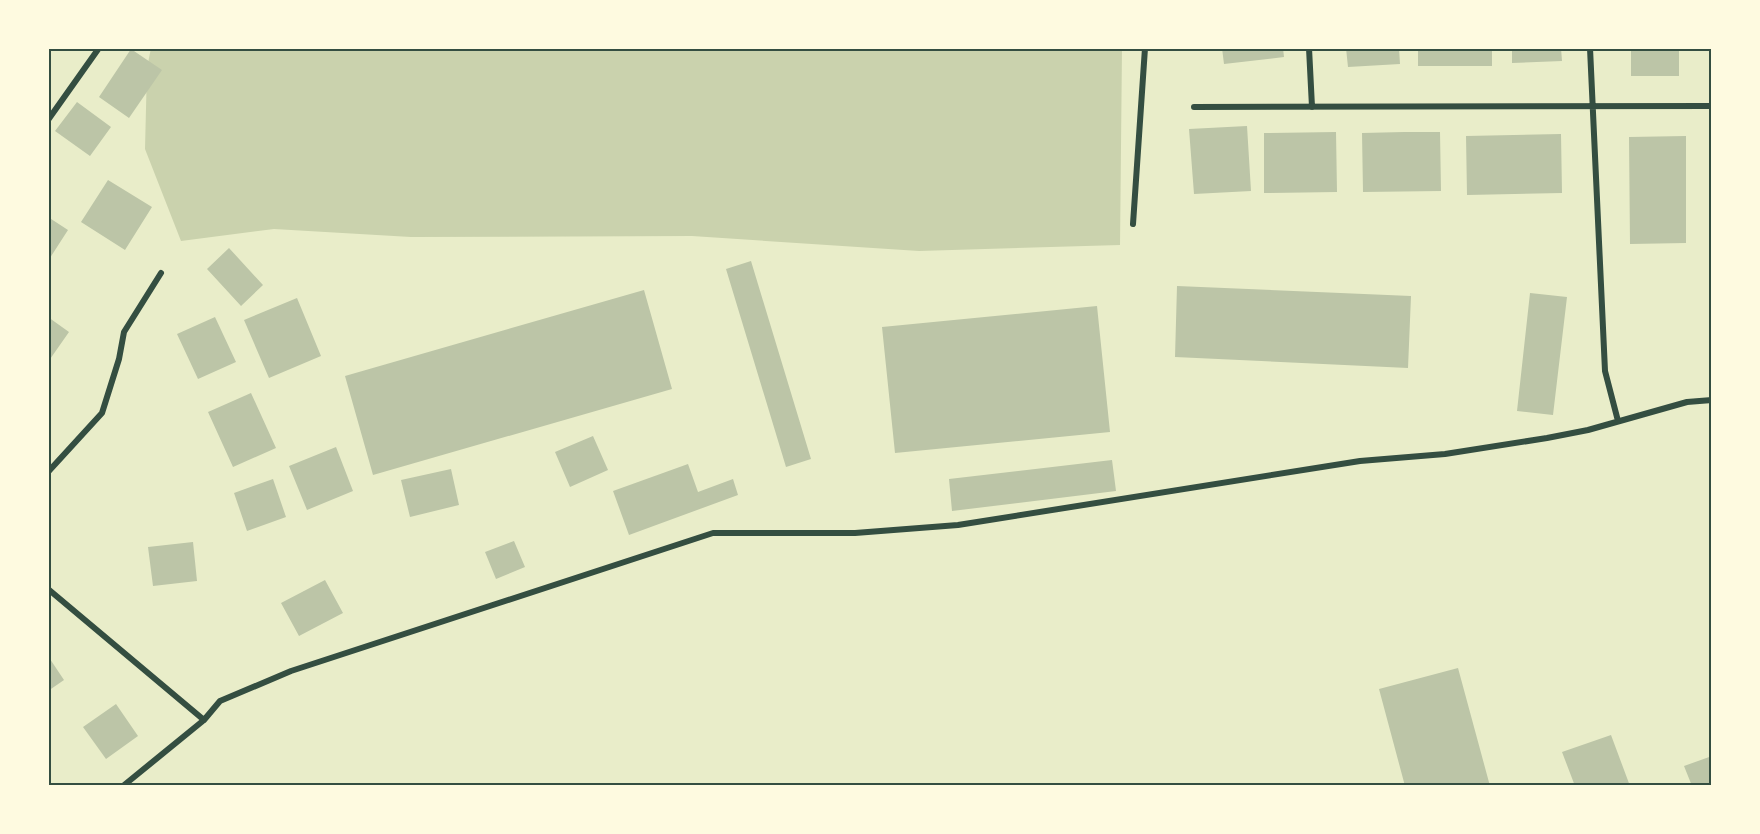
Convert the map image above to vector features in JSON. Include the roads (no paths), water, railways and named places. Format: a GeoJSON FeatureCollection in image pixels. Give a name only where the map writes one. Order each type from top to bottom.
{"type":"FeatureCollection","features":[{"type":"Feature","properties":{"kind":"street"},"geometry":{"type":"LineString","coordinates":[[48,120],[99,48]]}},
{"type":"Feature","properties":{"kind":"street"},"geometry":{"type":"LineString","coordinates":[[1133,224],[1145,48]]}},
{"type":"Feature","properties":{"kind":"street"},"geometry":{"type":"LineString","coordinates":[[1309,48],[1312,107]]}},
{"type":"Feature","properties":{"kind":"street"},"geometry":{"type":"LineString","coordinates":[[1590,48],[1605,371],[1618,421]]}},
{"type":"Feature","properties":{"kind":"street"},"geometry":{"type":"LineString","coordinates":[[1194,107],[1712,106]]}},
{"type":"Feature","properties":{"kind":"street"},"geometry":{"type":"LineString","coordinates":[[48,472],[102,413],[119,360],[124,332],[161,273]]}},
{"type":"Feature","properties":{"kind":"street"},"geometry":{"type":"LineString","coordinates":[[123,786],[204,720],[220,701],[291,671],[713,533],[855,533],[958,525],[1360,461],[1445,454],[1525,441],[1588,430],[1687,402],[1712,400]]}},
{"type":"Feature","properties":{"kind":"street"},"geometry":{"type":"LineString","coordinates":[[48,590],[204,720]]}}]}
